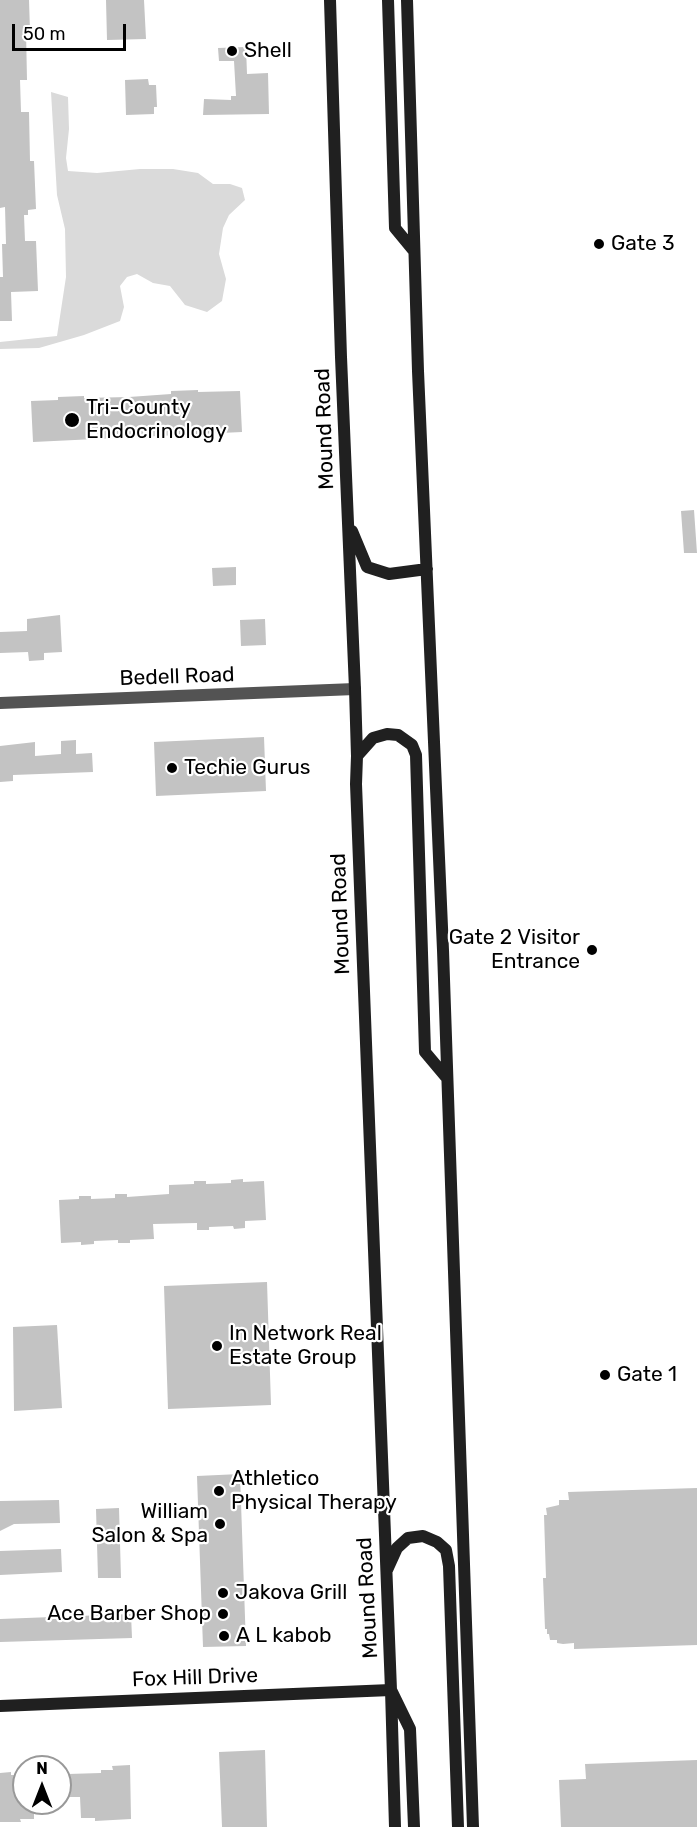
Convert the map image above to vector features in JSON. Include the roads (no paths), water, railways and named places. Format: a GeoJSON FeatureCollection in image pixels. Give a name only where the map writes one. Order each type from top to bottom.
{"type":"FeatureCollection","features":[{"type":"Feature","properties":{"kind":"main road","name":"Mound Road"},"geometry":{"type":"LineString","coordinates":[[330,0],[355,689],[356,783],[392,1690],[395,1827]]}},
{"type":"Feature","properties":{"kind":"main road"},"geometry":{"type":"LineString","coordinates":[[388,0],[395,228],[414,251]]}},
{"type":"Feature","properties":{"kind":"main road"},"geometry":{"type":"LineString","coordinates":[[407,0],[414,251],[473,1827]]}},
{"type":"Feature","properties":{"kind":"main road"},"geometry":{"type":"LineString","coordinates":[[348,522],[367,567],[389,574],[427,569]]}},
{"type":"Feature","properties":{"kind":"main road"},"geometry":{"type":"LineString","coordinates":[[357,756],[373,738],[387,734],[398,735],[412,745],[416,755],[425,1052],[446,1077]]}},
{"type":"Feature","properties":{"kind":"main road"},"geometry":{"type":"LineString","coordinates":[[386,1573],[397,1548],[408,1538],[423,1536],[437,1542],[446,1550],[449,1566],[458,1827]]}},
{"type":"Feature","properties":{"kind":"main road"},"geometry":{"type":"LineString","coordinates":[[392,1690],[410,1729],[414,1827]]}},
{"type":"Feature","properties":{"kind":"main road","name":"Fox Hill Drive"},"geometry":{"type":"LineString","coordinates":[[0,1706],[392,1690]]}},
{"type":"Feature","properties":{"kind":"street","name":"Bedell Road"},"geometry":{"type":"LineString","coordinates":[[0,703],[355,689]]}},
{"type":"Feature","properties":{"kind":"place","name":"Shell"},"geometry":{"type":"Point","coordinates":[232,51]}},
{"type":"Feature","properties":{"kind":"place","name":"Gate 3"},"geometry":{"type":"Point","coordinates":[599,244]}},
{"type":"Feature","properties":{"kind":"place","name":"Tri-County Endocrinology"},"geometry":{"type":"Point","coordinates":[72,420]}},
{"type":"Feature","properties":{"kind":"place","name":"Techie Gurus"},"geometry":{"type":"Point","coordinates":[172,768]}},
{"type":"Feature","properties":{"kind":"place","name":"Gate 2 Visitor Entrance"},"geometry":{"type":"Point","coordinates":[592,950]}},
{"type":"Feature","properties":{"kind":"place","name":"In Network Real Estate Group"},"geometry":{"type":"Point","coordinates":[217,1346]}},
{"type":"Feature","properties":{"kind":"place","name":"Gate 1"},"geometry":{"type":"Point","coordinates":[605,1375]}},
{"type":"Feature","properties":{"kind":"place","name":"Athletico Physical Therapy"},"geometry":{"type":"Point","coordinates":[219,1491]}},
{"type":"Feature","properties":{"kind":"place","name":"William Salon & Spa"},"geometry":{"type":"Point","coordinates":[220,1524]}},
{"type":"Feature","properties":{"kind":"place","name":"Jakova Grill"},"geometry":{"type":"Point","coordinates":[223,1593]}},
{"type":"Feature","properties":{"kind":"place","name":"Ace Barber Shop"},"geometry":{"type":"Point","coordinates":[223,1614]}},
{"type":"Feature","properties":{"kind":"place","name":"A L kabob"},"geometry":{"type":"Point","coordinates":[224,1636]}}]}
